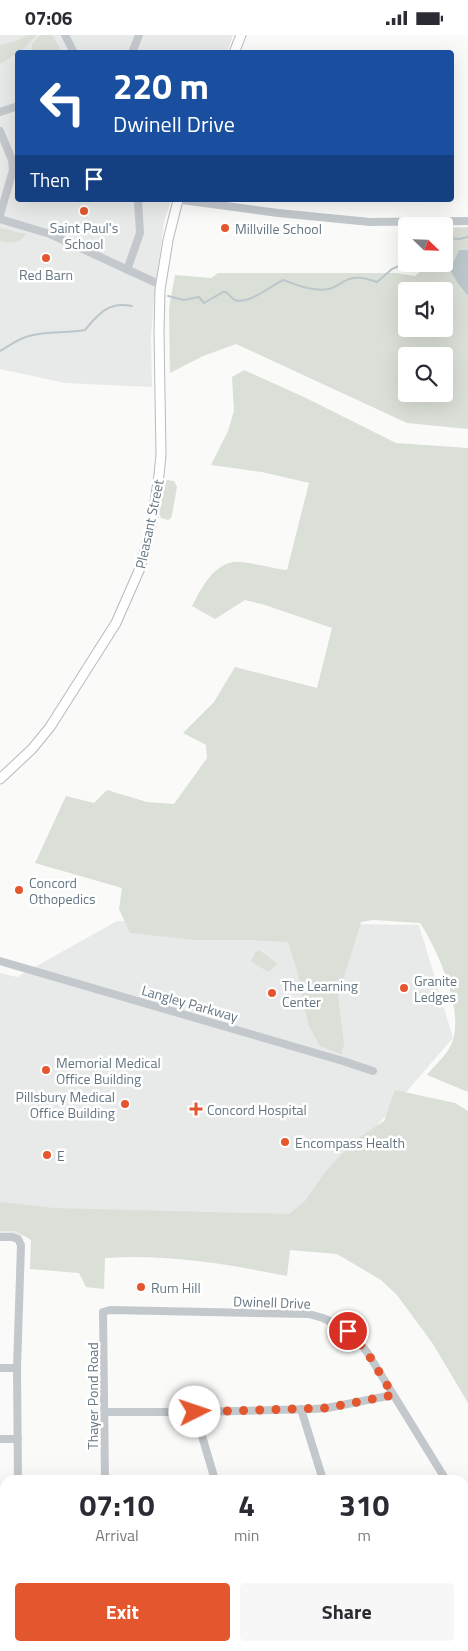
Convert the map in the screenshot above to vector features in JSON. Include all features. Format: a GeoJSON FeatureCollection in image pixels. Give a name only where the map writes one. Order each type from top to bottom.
{"type":"FeatureCollection","features":[{"type":"Feature","properties":{"kind":"main road"},"geometry":{"type":"LineString","coordinates":[[235,50],[241,35]]}},
{"type":"Feature","properties":{"kind":"main road","name":"Pleasant Street"},"geometry":{"type":"LineString","coordinates":[[0,779],[32,749],[50,727],[116,623],[141,566],[153,517],[161,455],[159,332],[161,285],[170,225],[177,202]]}},
{"type":"Feature","properties":{"kind":"street"},"geometry":{"type":"LineString","coordinates":[[65,35],[72,50]]}},
{"type":"Feature","properties":{"kind":"street"},"geometry":{"type":"LineString","coordinates":[[133,50],[140,35]]}},
{"type":"Feature","properties":{"kind":"street"},"geometry":{"type":"LineString","coordinates":[[0,112],[15,107]]}},
{"type":"Feature","properties":{"kind":"street"},"geometry":{"type":"LineString","coordinates":[[0,131],[12,160],[13,170],[0,217],[50,234],[161,285]]}},
{"type":"Feature","properties":{"kind":"street"},"geometry":{"type":"LineString","coordinates":[[126,270],[140,233],[138,202]]}},
{"type":"Feature","properties":{"kind":"street"},"geometry":{"type":"LineString","coordinates":[[197,202],[278,213],[370,222],[468,221]]}},
{"type":"Feature","properties":{"kind":"street","name":"Langley Parkway"},"geometry":{"type":"LineString","coordinates":[[0,961],[373,1071]]}},
{"type":"Feature","properties":{"kind":"street"},"geometry":{"type":"LineString","coordinates":[[0,1237],[18,1239],[21,1245],[17,1368],[18,1475]]}},
{"type":"Feature","properties":{"kind":"street","name":"Dwinell Drive"},"geometry":{"type":"LineString","coordinates":[[103,1312],[260,1313],[309,1315],[323,1318],[348,1331],[358,1341],[443,1475]]}},
{"type":"Feature","properties":{"kind":"street","name":"Thayer Pond Road"},"geometry":{"type":"LineString","coordinates":[[103,1312],[105,1475]]}},
{"type":"Feature","properties":{"kind":"street"},"geometry":{"type":"LineString","coordinates":[[0,1368],[17,1368]]}},
{"type":"Feature","properties":{"kind":"street"},"geometry":{"type":"LineString","coordinates":[[104,1412],[195,1412],[327,1408],[393,1395]]}},
{"type":"Feature","properties":{"kind":"street"},"geometry":{"type":"LineString","coordinates":[[301,1409],[321,1475]]}},
{"type":"Feature","properties":{"kind":"street"},"geometry":{"type":"LineString","coordinates":[[195,1412],[214,1475]]}},
{"type":"Feature","properties":{"kind":"street"},"geometry":{"type":"LineString","coordinates":[[0,1439],[18,1439]]}},
{"type":"Feature","properties":{"kind":"shaded area","name":"Saint Paul's School"},"geometry":{"type":"Polygon","coordinates":[[[0,35],[233,35],[228,50],[15,50],[15,202],[170,202],[164,222],[154,301],[151,337],[152,387],[65,383],[0,369],[0,35]]]}},
{"type":"Feature","properties":{"kind":"shaded area"},"geometry":{"type":"Polygon","coordinates":[[[27,35],[37,35],[22,50],[15,50],[15,55],[0,64],[0,45],[16,41],[27,35]]]}},
{"type":"Feature","properties":{"kind":"shaded area"},"geometry":{"type":"Polygon","coordinates":[[[40,35],[52,35],[61,50],[32,50],[32,44],[40,35]]]}},
{"type":"Feature","properties":{"kind":"shaded area"},"geometry":{"type":"Polygon","coordinates":[[[468,227],[468,250],[459,250],[459,285],[468,296],[468,429],[407,423],[236,344],[203,356],[170,373],[169,308],[175,275],[211,278],[218,273],[396,273],[415,276],[419,273],[452,273],[453,228],[468,227]]]}},
{"type":"Feature","properties":{"kind":"shaded area"},"geometry":{"type":"Polygon","coordinates":[[[0,228],[26,234],[21,240],[14,242],[0,241],[0,228]]]}},
{"type":"Feature","properties":{"kind":"shaded area"},"geometry":{"type":"Polygon","coordinates":[[[459,250],[468,250],[468,296],[452,273],[453,263],[459,250]]]}},
{"type":"Feature","properties":{"kind":"shaded area"},"geometry":{"type":"Polygon","coordinates":[[[244,370],[306,398],[396,443],[468,448],[468,1092],[427,1075],[451,1045],[455,1032],[455,1016],[453,999],[442,965],[420,923],[373,920],[361,922],[338,996],[344,1044],[341,1054],[320,1046],[309,1026],[297,970],[288,942],[195,940],[130,933],[119,909],[122,888],[35,863],[66,796],[94,803],[107,790],[147,802],[174,804],[207,758],[206,745],[183,733],[214,702],[235,667],[317,688],[332,628],[245,600],[215,619],[192,606],[208,579],[226,564],[244,562],[287,570],[309,483],[262,472],[211,465],[228,431],[234,411],[232,377],[244,370]]]}},
{"type":"Feature","properties":{"kind":"shaded area"},"geometry":{"type":"Polygon","coordinates":[[[167,480],[174,481],[177,487],[172,515],[168,520],[161,518],[159,513],[164,482],[167,480]]]}},
{"type":"Feature","properties":{"kind":"shaded area","name":"Concord Hospital"},"geometry":{"type":"Polygon","coordinates":[[[117,921],[419,925],[453,1038],[329,1181],[363,1248],[0,1235],[0,973],[17,977],[117,921]]]}},
{"type":"Feature","properties":{"kind":"shaded area"},"geometry":{"type":"Polygon","coordinates":[[[259,950],[278,964],[268,972],[251,961],[259,950]]]}},
{"type":"Feature","properties":{"kind":"shaded area"},"geometry":{"type":"Polygon","coordinates":[[[395,1090],[455,1103],[468,1111],[468,1403],[433,1344],[397,1295],[381,1280],[337,1254],[290,1250],[287,1276],[196,1261],[151,1257],[105,1258],[104,1289],[86,1287],[79,1273],[30,1269],[31,1240],[16,1231],[0,1231],[0,1202],[54,1208],[289,1214],[305,1201],[326,1171],[354,1141],[384,1121],[395,1090]]]}},
{"type":"Feature","properties":{"kind":"waterway"},"geometry":{"type":"LineString","coordinates":[[453,239],[468,237]]}},
{"type":"Feature","properties":{"kind":"waterway"},"geometry":{"type":"LineString","coordinates":[[168,296],[184,300],[199,297],[204,303],[226,292],[235,300],[240,301],[253,297],[283,280],[300,286],[323,290],[356,278],[377,282],[392,269],[398,266]]}},
{"type":"Feature","properties":{"kind":"waterway"},"geometry":{"type":"LineString","coordinates":[[0,351],[18,340],[29,336],[85,330],[100,314],[110,307],[117,305],[132,306]]}},
{"type":"Feature","properties":{"kind":"place","name":"Saint Paul's School"},"geometry":{"type":"Point","coordinates":[84,211]}},
{"type":"Feature","properties":{"kind":"place","name":"Millville School"},"geometry":{"type":"Point","coordinates":[225,228]}},
{"type":"Feature","properties":{"kind":"place","name":"Red Barn"},"geometry":{"type":"Point","coordinates":[46,258]}},
{"type":"Feature","properties":{"kind":"place","name":"Concord Othopedics"},"geometry":{"type":"Point","coordinates":[19,890]}},
{"type":"Feature","properties":{"kind":"place","name":"Granite Ledges"},"geometry":{"type":"Point","coordinates":[404,988]}},
{"type":"Feature","properties":{"kind":"place","name":"The Learning Center"},"geometry":{"type":"Point","coordinates":[272,993]}},
{"type":"Feature","properties":{"kind":"place","name":"Memorial Medical Office Building"},"geometry":{"type":"Point","coordinates":[46,1070]}},
{"type":"Feature","properties":{"kind":"place","name":"Pillsbury Medical Office Building"},"geometry":{"type":"Point","coordinates":[125,1104]}},
{"type":"Feature","properties":{"kind":"place","name":"Concord Hospital"},"geometry":{"type":"Point","coordinates":[196,1109]}},
{"type":"Feature","properties":{"kind":"place","name":"Encompass Health"},"geometry":{"type":"Point","coordinates":[285,1142]}},
{"type":"Feature","properties":{"kind":"place","name":"E"},"geometry":{"type":"Point","coordinates":[47,1155]}},
{"type":"Feature","properties":{"kind":"place","name":"Rum Hill"},"geometry":{"type":"Point","coordinates":[141,1287]}},
{"type":"Feature","properties":{"kind":"route"},"geometry":{"type":"LineString","coordinates":[[195,1412],[327,1408],[393,1395],[367,1352],[348,1331]]}}]}
